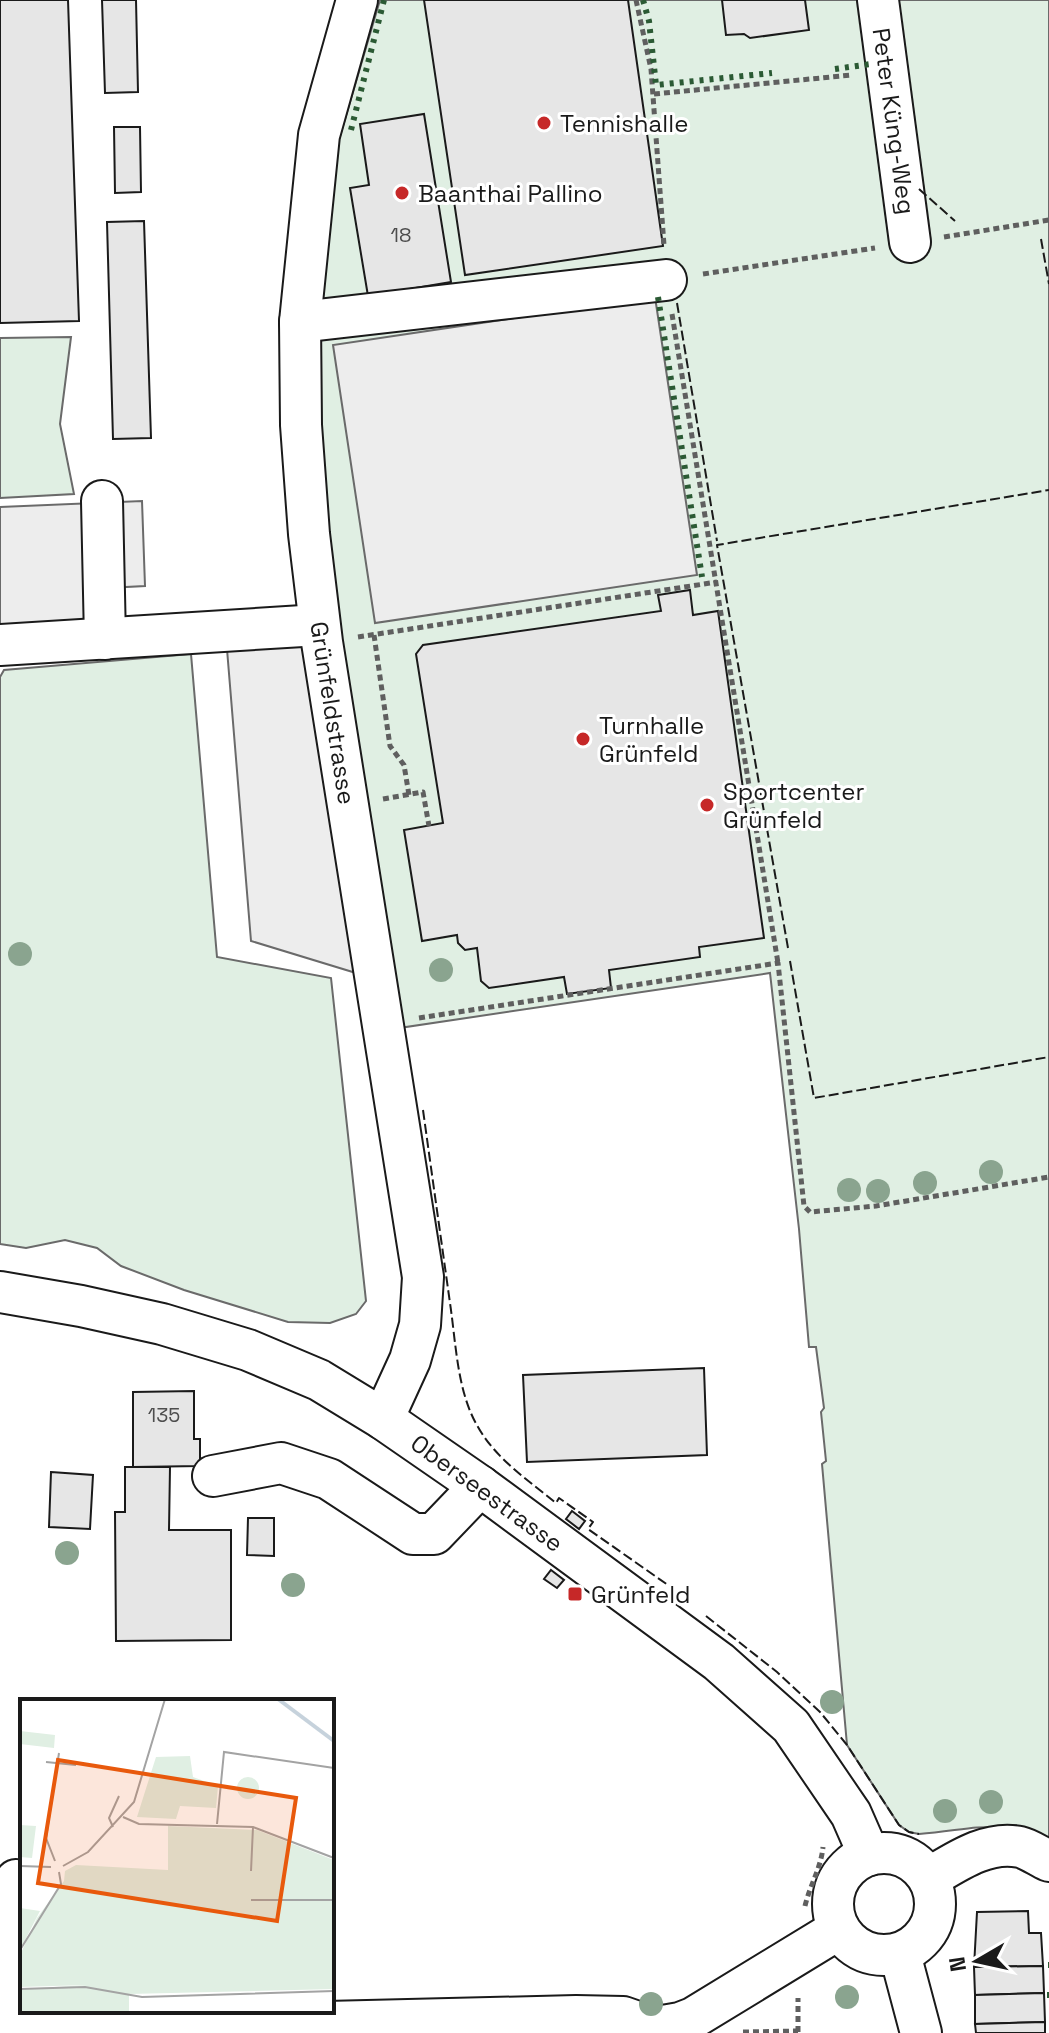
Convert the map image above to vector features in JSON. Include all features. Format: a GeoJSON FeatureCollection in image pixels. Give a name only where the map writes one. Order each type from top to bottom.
{"type":"FeatureCollection","features":[{"type":"Feature","properties":{"kind":"street","name":"Grünfeldstrasse"},"geometry":{"type":"LineString","coordinates":[[357,0],[319,135],[300,322],[301,425],[320,634],[423,1277],[417,1337],[383,1419]]}},
{"type":"Feature","properties":{"kind":"street","name":"Peter Küng-Weg"},"geometry":{"type":"LineString","coordinates":[[878,0],[910,242]]}},
{"type":"Feature","properties":{"kind":"street"},"geometry":{"type":"LineString","coordinates":[[300,322],[666,280]]}},
{"type":"Feature","properties":{"kind":"street"},"geometry":{"type":"LineString","coordinates":[[102,501],[105,639]]}},
{"type":"Feature","properties":{"kind":"street"},"geometry":{"type":"LineString","coordinates":[[0,645],[320,634]]}},
{"type":"Feature","properties":{"kind":"street","name":"Oberseestrasse"},"geometry":{"type":"LineString","coordinates":[[0,1292],[162,1324],[248,1350],[319,1380],[383,1419],[480,1486],[719,1662],[791,1726],[851,1814],[869,1855]]}},
{"type":"Feature","properties":{"kind":"street"},"geometry":{"type":"LineString","coordinates":[[213,1476],[281,1463],[329,1479],[413,1534],[434,1534],[480,1486]]}},
{"type":"Feature","properties":{"kind":"street"},"geometry":{"type":"LineString","coordinates":[[929,1878],[978,1851],[1000,1846],[1021,1847],[1049,1861]]}},
{"type":"Feature","properties":{"kind":"street"},"geometry":{"type":"LineString","coordinates":[[887,1852],[907,1858],[929,1878],[936,1896],[931,1926],[919,1943],[900,1954],[878,1956],[865,1952],[850,1943],[839,1929],[833,1910],[835,1889],[849,1866],[869,1855],[887,1852]]}},
{"type":"Feature","properties":{"kind":"street"},"geometry":{"type":"LineString","coordinates":[[16,1880],[12,2031],[481,2026],[576,2016],[623,2017],[646,2025],[680,2023],[839,1929]]}},
{"type":"Feature","properties":{"kind":"street"},"geometry":{"type":"LineString","coordinates":[[900,1954],[921,2033]]}},
{"type":"Feature","properties":{"kind":"path"},"geometry":{"type":"LineString","coordinates":[[636,0],[654,94],[666,280],[778,963],[804,1206],[810,1212],[876,1206],[1049,1177]]}},
{"type":"Feature","properties":{"kind":"path"},"geometry":{"type":"LineString","coordinates":[[654,94],[887,71]]}},
{"type":"Feature","properties":{"kind":"path"},"geometry":{"type":"LineString","coordinates":[[666,280],[1049,220]]}},
{"type":"Feature","properties":{"kind":"path"},"geometry":{"type":"LineString","coordinates":[[320,634],[374,635],[717,582]]}},
{"type":"Feature","properties":{"kind":"path"},"geometry":{"type":"LineString","coordinates":[[374,635],[390,746],[404,765],[409,795]]}},
{"type":"Feature","properties":{"kind":"path"},"geometry":{"type":"LineString","coordinates":[[383,799],[423,792],[429,826]]}},
{"type":"Feature","properties":{"kind":"path"},"geometry":{"type":"LineString","coordinates":[[383,1023],[778,963]]}},
{"type":"Feature","properties":{"kind":"path"},"geometry":{"type":"LineString","coordinates":[[804,1912],[810,1883],[822,1861],[820,1836]]}},
{"type":"Feature","properties":{"kind":"path"},"geometry":{"type":"LineString","coordinates":[[742,2033],[798,2033]]}},
{"type":"Feature","properties":{"kind":"green space","name":"Sportcenter Grünfeld"},"geometry":{"type":"Polygon","coordinates":[[[380,0],[1049,0],[1049,1848],[1014,1831],[999,1828],[919,1834],[909,1832],[899,1825],[847,1745],[822,1464],[826,1461],[821,1412],[824,1408],[816,1347],[809,1347],[770,973],[399,1028],[319,481],[317,283],[333,160],[380,0]]]}},
{"type":"Feature","properties":{"kind":"green space"},"geometry":{"type":"Polygon","coordinates":[[[71,337],[60,424],[74,494],[0,498],[0,338],[71,337]]]}},
{"type":"Feature","properties":{"kind":"green space"},"geometry":{"type":"Polygon","coordinates":[[[191,654],[217,957],[331,978],[366,1301],[356,1314],[330,1323],[288,1322],[184,1290],[121,1266],[97,1248],[65,1240],[26,1248],[0,1244],[0,677],[4,670],[191,654]]]}},
{"type":"Feature","properties":{"kind":"shaded area"},"geometry":{"type":"Polygon","coordinates":[[[655,297],[697,575],[375,623],[333,345],[655,297]]]}},
{"type":"Feature","properties":{"kind":"shaded area"},"geometry":{"type":"Polygon","coordinates":[[[142,501],[145,586],[88,589],[90,635],[0,639],[0,507],[142,501]]]}},
{"type":"Feature","properties":{"kind":"shaded area"},"geometry":{"type":"Polygon","coordinates":[[[303,632],[356,973],[251,941],[226,637],[303,632]]]}},
{"type":"Feature","properties":{"kind":"building"},"geometry":{"type":"Polygon","coordinates":[[[0,0],[68,0],[79,321],[0,323],[0,0]]]}},
{"type":"Feature","properties":{"kind":"building"},"geometry":{"type":"Polygon","coordinates":[[[102,0],[136,0],[138,92],[105,93],[102,0]]]}},
{"type":"Feature","properties":{"kind":"building","name":"Tennishalle"},"geometry":{"type":"Polygon","coordinates":[[[424,0],[628,0],[663,246],[465,275],[424,0]]]}},
{"type":"Feature","properties":{"kind":"building"},"geometry":{"type":"Polygon","coordinates":[[[722,0],[805,0],[809,30],[750,38],[744,34],[726,35],[722,0]]]}},
{"type":"Feature","properties":{"kind":"building"},"geometry":{"type":"Polygon","coordinates":[[[424,114],[451,282],[368,296],[350,188],[369,185],[360,124],[424,114]]]}},
{"type":"Feature","properties":{"kind":"building"},"geometry":{"type":"Polygon","coordinates":[[[114,127],[140,127],[141,192],[115,193],[114,127]]]}},
{"type":"Feature","properties":{"kind":"building"},"geometry":{"type":"Polygon","coordinates":[[[144,221],[151,438],[113,439],[107,222],[144,221]]]}},
{"type":"Feature","properties":{"kind":"building","name":"Turnhalle Grünfeld"},"geometry":{"type":"Polygon","coordinates":[[[690,590],[693,615],[718,611],[764,938],[699,947],[700,957],[609,970],[611,988],[567,994],[564,977],[489,988],[481,981],[477,948],[465,950],[458,943],[457,935],[422,941],[404,830],[443,823],[416,654],[423,645],[661,611],[658,595],[690,590]]]}},
{"type":"Feature","properties":{"kind":"building"},"geometry":{"type":"Polygon","coordinates":[[[704,1368],[707,1455],[527,1462],[523,1375],[704,1368]]]}},
{"type":"Feature","properties":{"kind":"building"},"geometry":{"type":"Polygon","coordinates":[[[194,1391],[194,1439],[200,1439],[200,1466],[133,1467],[133,1392],[194,1391]]]}},
{"type":"Feature","properties":{"kind":"building"},"geometry":{"type":"Polygon","coordinates":[[[125,1467],[170,1467],[169,1530],[231,1530],[231,1640],[116,1641],[115,1512],[125,1512],[125,1467]]]}},
{"type":"Feature","properties":{"kind":"building"},"geometry":{"type":"Polygon","coordinates":[[[51,1472],[93,1475],[90,1529],[49,1527],[51,1472]]]}},
{"type":"Feature","properties":{"kind":"building"},"geometry":{"type":"Polygon","coordinates":[[[572,1511],[585,1521],[579,1529],[566,1519],[572,1511]]]}},
{"type":"Feature","properties":{"kind":"building"},"geometry":{"type":"Polygon","coordinates":[[[248,1518],[274,1518],[274,1556],[247,1555],[248,1518]]]}},
{"type":"Feature","properties":{"kind":"building"},"geometry":{"type":"Polygon","coordinates":[[[551,1570],[564,1580],[557,1588],[544,1579],[551,1570]]]}},
{"type":"Feature","properties":{"kind":"building"},"geometry":{"type":"Polygon","coordinates":[[[1028,1911],[1029,1933],[1041,1933],[1043,1966],[974,1967],[977,1912],[1028,1911]]]}},
{"type":"Feature","properties":{"kind":"building"},"geometry":{"type":"Polygon","coordinates":[[[1043,1966],[1044,1993],[975,1995],[974,1967],[1043,1966]]]}},
{"type":"Feature","properties":{"kind":"building"},"geometry":{"type":"Polygon","coordinates":[[[1044,1993],[1045,2022],[975,2024],[975,1995],[1044,1993]]]}},
{"type":"Feature","properties":{"kind":"building"},"geometry":{"type":"Polygon","coordinates":[[[1045,2022],[1045,2033],[976,2033],[975,2024],[1045,2022]]]}},
{"type":"Feature","properties":{"kind":"hedge"},"geometry":{"type":"LineString","coordinates":[[351,130],[384,0]]}},
{"type":"Feature","properties":{"kind":"hedge"},"geometry":{"type":"LineString","coordinates":[[643,0],[649,21],[656,85],[772,73]]}},
{"type":"Feature","properties":{"kind":"hedge"},"geometry":{"type":"LineString","coordinates":[[835,69],[871,64]]}},
{"type":"Feature","properties":{"kind":"hedge"},"geometry":{"type":"LineString","coordinates":[[658,297],[702,577]]}},
{"type":"Feature","properties":{"kind":"fence"},"geometry":{"type":"LineString","coordinates":[[919,189],[955,221]]}},
{"type":"Feature","properties":{"kind":"fence"},"geometry":{"type":"LineString","coordinates":[[1041,239],[1049,284]]}},
{"type":"Feature","properties":{"kind":"fence"},"geometry":{"type":"LineString","coordinates":[[677,303],[717,541]]}},
{"type":"Feature","properties":{"kind":"fence"},"geometry":{"type":"LineString","coordinates":[[788,948],[717,545],[1049,490]]}},
{"type":"Feature","properties":{"kind":"fence"},"geometry":{"type":"LineString","coordinates":[[790,961],[814,1098],[1049,1057]]}},
{"type":"Feature","properties":{"kind":"fence"},"geometry":{"type":"LineString","coordinates":[[423,1110],[458,1367],[478,1427],[503,1459],[524,1477],[556,1503],[559,1498],[593,1522],[588,1529],[675,1590]]}},
{"type":"Feature","properties":{"kind":"fence"},"geometry":{"type":"LineString","coordinates":[[706,1616],[777,1672],[820,1712],[847,1745],[899,1825],[919,1834]]}},
{"type":"Feature","properties":{"kind":"place","name":"Tennishalle"},"geometry":{"type":"Point","coordinates":[544,123]}},
{"type":"Feature","properties":{"kind":"place","name":"Baanthai Pallino"},"geometry":{"type":"Point","coordinates":[402,193]}},
{"type":"Feature","properties":{"kind":"place","name":"Turnhalle Grünfeld"},"geometry":{"type":"Point","coordinates":[583,739]}},
{"type":"Feature","properties":{"kind":"place","name":"Sportcenter Grünfeld"},"geometry":{"type":"Point","coordinates":[707,805]}},
{"type":"Feature","properties":{"kind":"place","name":"Grünfeld"},"geometry":{"type":"Point","coordinates":[575,1594]}}]}
